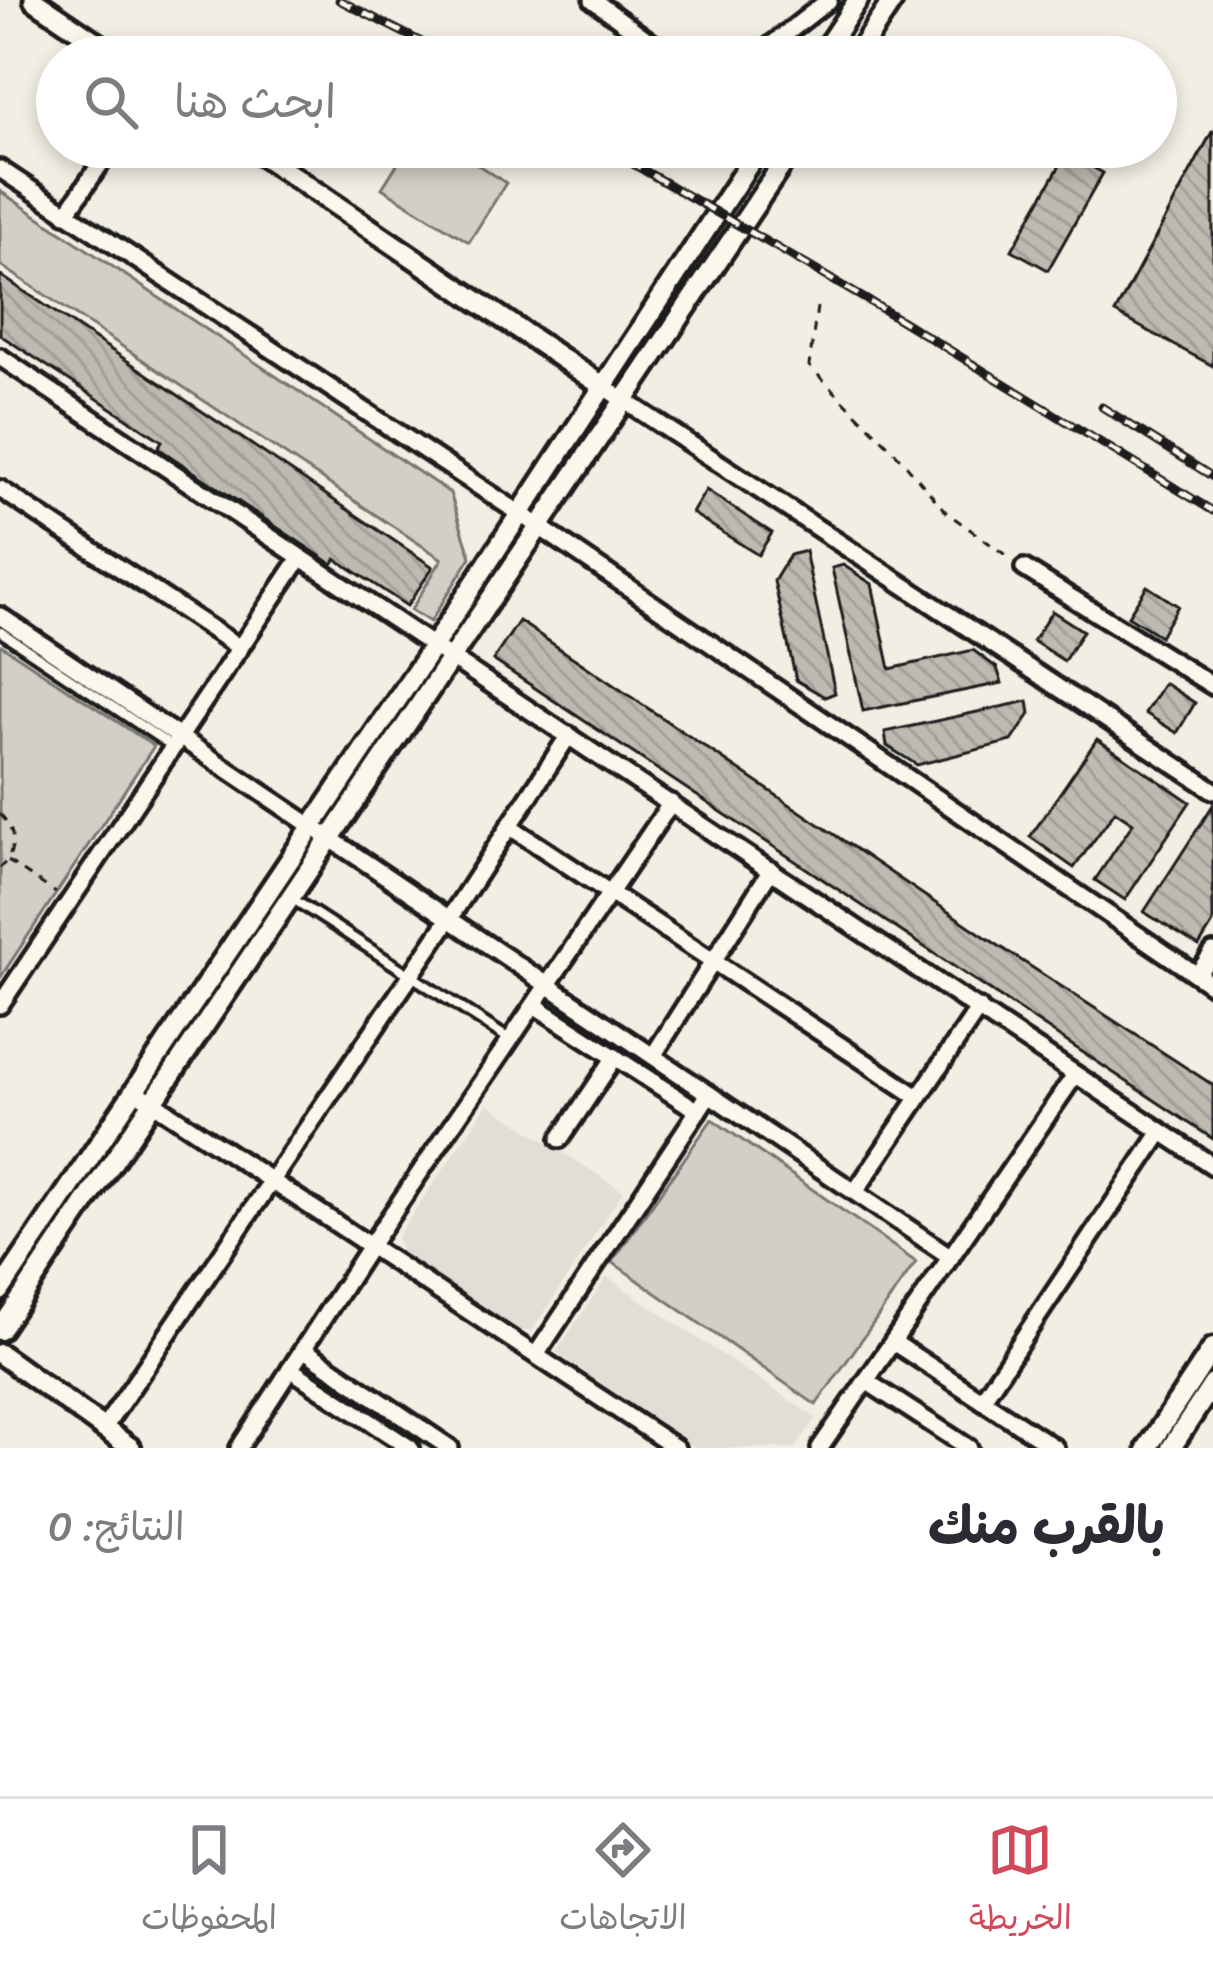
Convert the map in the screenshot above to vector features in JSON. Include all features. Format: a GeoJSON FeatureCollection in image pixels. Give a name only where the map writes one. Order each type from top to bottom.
{"type":"FeatureCollection","features":[{"type":"Feature","properties":{"kind":"street"},"geometry":{"type":"LineString","coordinates":[[34,0],[87,36]]}},
{"type":"Feature","properties":{"kind":"street"},"geometry":{"type":"LineString","coordinates":[[593,0],[642,36]]}},
{"type":"Feature","properties":{"kind":"street"},"geometry":{"type":"LineString","coordinates":[[783,36],[829,0]]}},
{"type":"Feature","properties":{"kind":"street"},"geometry":{"type":"LineString","coordinates":[[834,36],[858,0]]}},
{"type":"Feature","properties":{"kind":"street"},"geometry":{"type":"LineString","coordinates":[[868,36],[892,0]]}},
{"type":"Feature","properties":{"kind":"street"},"geometry":{"type":"LineString","coordinates":[[65,214],[97,168]]}},
{"type":"Feature","properties":{"kind":"street"},"geometry":{"type":"LineString","coordinates":[[281,168],[1213,790]]}},
{"type":"Feature","properties":{"kind":"street"},"geometry":{"type":"LineString","coordinates":[[0,1330],[153,1103],[434,645],[746,168]]}},
{"type":"Feature","properties":{"kind":"street"},"geometry":{"type":"LineString","coordinates":[[0,1292],[135,1091],[452,657],[780,168]]}},
{"type":"Feature","properties":{"kind":"street"},"geometry":{"type":"LineString","coordinates":[[0,170],[519,513],[1213,986]]}},
{"type":"Feature","properties":{"kind":"street"},"geometry":{"type":"LineString","coordinates":[[3,365],[434,645],[1213,1166]]}},
{"type":"Feature","properties":{"kind":"street"},"geometry":{"type":"LineString","coordinates":[[0,489],[240,648]]}},
{"type":"Feature","properties":{"kind":"street"},"geometry":{"type":"LineString","coordinates":[[0,1005],[300,558]]}},
{"type":"Feature","properties":{"kind":"street"},"geometry":{"type":"LineString","coordinates":[[1024,568],[1213,686]]}},
{"type":"Feature","properties":{"kind":"street"},"geometry":{"type":"LineString","coordinates":[[2,626],[321,832],[951,1257]]}},
{"type":"Feature","properties":{"kind":"street"},"geometry":{"type":"LineString","coordinates":[[104,1428],[568,735]]}},
{"type":"Feature","properties":{"kind":"street"},"geometry":{"type":"LineString","coordinates":[[239,1448],[671,803]]}},
{"type":"Feature","properties":{"kind":"street"},"geometry":{"type":"LineString","coordinates":[[509,826],[918,1097]]}},
{"type":"Feature","properties":{"kind":"street"},"geometry":{"type":"LineString","coordinates":[[652,1056],[771,870]]}},
{"type":"Feature","properties":{"kind":"street"},"geometry":{"type":"LineString","coordinates":[[1197,975],[1213,952]]}},
{"type":"Feature","properties":{"kind":"street"},"geometry":{"type":"LineString","coordinates":[[534,1005],[698,1111]]}},
{"type":"Feature","properties":{"kind":"street"},"geometry":{"type":"LineString","coordinates":[[855,1192],[979,1008]]}},
{"type":"Feature","properties":{"kind":"street"},"geometry":{"type":"LineString","coordinates":[[560,1139],[615,1057]]}},
{"type":"Feature","properties":{"kind":"street"},"geometry":{"type":"LineString","coordinates":[[820,1448],[1075,1075]]}},
{"type":"Feature","properties":{"kind":"street"},"geometry":{"type":"LineString","coordinates":[[135,1091],[676,1448]]}},
{"type":"Feature","properties":{"kind":"street"},"geometry":{"type":"LineString","coordinates":[[536,1355],[710,1094]]}},
{"type":"Feature","properties":{"kind":"street"},"geometry":{"type":"LineString","coordinates":[[982,1400],[1161,1132]]}},
{"type":"Feature","properties":{"kind":"street"},"geometry":{"type":"LineString","coordinates":[[893,1342],[1054,1448]]}},
{"type":"Feature","properties":{"kind":"street"},"geometry":{"type":"LineString","coordinates":[[1152,1446],[1213,1348]]}},
{"type":"Feature","properties":{"kind":"street"},"geometry":{"type":"LineString","coordinates":[[303,1349],[450,1448]]}},
{"type":"Feature","properties":{"kind":"street"},"geometry":{"type":"LineString","coordinates":[[0,1354],[131,1448]]}},
{"type":"Feature","properties":{"kind":"street"},"geometry":{"type":"LineString","coordinates":[[290,1370],[410,1448]]}},
{"type":"Feature","properties":{"kind":"street"},"geometry":{"type":"LineString","coordinates":[[866,1381],[964,1447]]}},
{"type":"Feature","properties":{"kind":"street"},"geometry":{"type":"LineString","coordinates":[[1171,1448],[1213,1384]]}},
{"type":"Feature","properties":{"kind":"lane"},"geometry":{"type":"LineString","coordinates":[[296,902],[511,1040]]}},
{"type":"Feature","properties":{"kind":"path"},"geometry":{"type":"LineString","coordinates":[[817,307],[809,366],[894,451],[946,512],[1024,568]]}},
{"type":"Feature","properties":{"kind":"path"},"geometry":{"type":"LineString","coordinates":[[0,814],[13,835],[8,861],[0,868]]}},
{"type":"Feature","properties":{"kind":"path"},"geometry":{"type":"LineString","coordinates":[[8,861],[69,902]]}},
{"type":"Feature","properties":{"kind":"shaded area"},"geometry":{"type":"Polygon","coordinates":[[[395,168],[483,168],[506,183],[469,242],[382,188],[395,168]]]}},
{"type":"Feature","properties":{"kind":"shaded area"},"geometry":{"type":"Polygon","coordinates":[[[0,191],[450,493],[471,557],[430,622],[411,610],[442,559],[0,265],[0,191]]]}},
{"type":"Feature","properties":{"kind":"shaded area"},"geometry":{"type":"Polygon","coordinates":[[[0,646],[154,746],[0,978],[0,646]]]}},
{"type":"Feature","properties":{"kind":"shaded area"},"geometry":{"type":"Polygon","coordinates":[[[488,1104],[623,1191],[532,1331],[512,1331],[401,1251],[397,1237],[488,1104]]]}},
{"type":"Feature","properties":{"kind":"shaded area"},"geometry":{"type":"Polygon","coordinates":[[[712,1119],[916,1262],[816,1405],[612,1262],[712,1119]]]}},
{"type":"Feature","properties":{"kind":"shaded area"},"geometry":{"type":"Polygon","coordinates":[[[607,1277],[816,1418],[795,1448],[695,1448],[556,1352],[607,1277]]]}},
{"type":"Feature","properties":{"kind":"building"},"geometry":{"type":"Polygon","coordinates":[[[1213,130],[1213,366],[1115,313],[1213,130]]]}},
{"type":"Feature","properties":{"kind":"building"},"geometry":{"type":"Polygon","coordinates":[[[1058,168],[1094,168],[1103,173],[1048,270],[1012,250],[1058,168]]]}},
{"type":"Feature","properties":{"kind":"building"},"geometry":{"type":"Polygon","coordinates":[[[0,275],[433,567],[407,606],[336,559],[332,564],[158,448],[162,441],[0,335],[0,275]]]}},
{"type":"Feature","properties":{"kind":"building"},"geometry":{"type":"Polygon","coordinates":[[[706,490],[772,533],[758,555],[692,513],[706,490]]]}},
{"type":"Feature","properties":{"kind":"building"},"geometry":{"type":"Polygon","coordinates":[[[805,551],[835,693],[825,697],[796,680],[774,581],[790,555],[805,551]]]}},
{"type":"Feature","properties":{"kind":"building"},"geometry":{"type":"Polygon","coordinates":[[[843,565],[872,584],[890,669],[973,650],[997,668],[1002,683],[863,711],[832,568],[843,565]]]}},
{"type":"Feature","properties":{"kind":"building"},"geometry":{"type":"Polygon","coordinates":[[[1147,586],[1178,606],[1160,636],[1128,616],[1147,586]]]}},
{"type":"Feature","properties":{"kind":"building"},"geometry":{"type":"Polygon","coordinates":[[[1052,611],[1083,631],[1064,661],[1033,641],[1052,611]]]}},
{"type":"Feature","properties":{"kind":"building"},"geometry":{"type":"Polygon","coordinates":[[[519,621],[1213,1085],[1213,1139],[493,660],[519,621]]]}},
{"type":"Feature","properties":{"kind":"building"},"geometry":{"type":"Polygon","coordinates":[[[1164,683],[1195,703],[1177,733],[1145,713],[1164,683]]]}},
{"type":"Feature","properties":{"kind":"building"},"geometry":{"type":"Polygon","coordinates":[[[1028,701],[1030,714],[1012,741],[917,765],[887,746],[885,732],[1028,701]]]}},
{"type":"Feature","properties":{"kind":"building"},"geometry":{"type":"Polygon","coordinates":[[[1097,739],[1190,802],[1125,900],[1095,880],[1133,823],[1115,811],[1074,868],[1030,837],[1097,739]]]}},
{"type":"Feature","properties":{"kind":"building"},"geometry":{"type":"Polygon","coordinates":[[[1213,805],[1213,923],[1199,946],[1144,912],[1213,805]]]}},
{"type":"Feature","properties":{"kind":"railway"},"geometry":{"type":"LineString","coordinates":[[339,0],[410,36]]}},
{"type":"Feature","properties":{"kind":"railway"},"geometry":{"type":"LineString","coordinates":[[640,168],[1213,511]]}},
{"type":"Feature","properties":{"kind":"railway"},"geometry":{"type":"LineString","coordinates":[[1102,407],[1213,477]]}}]}
